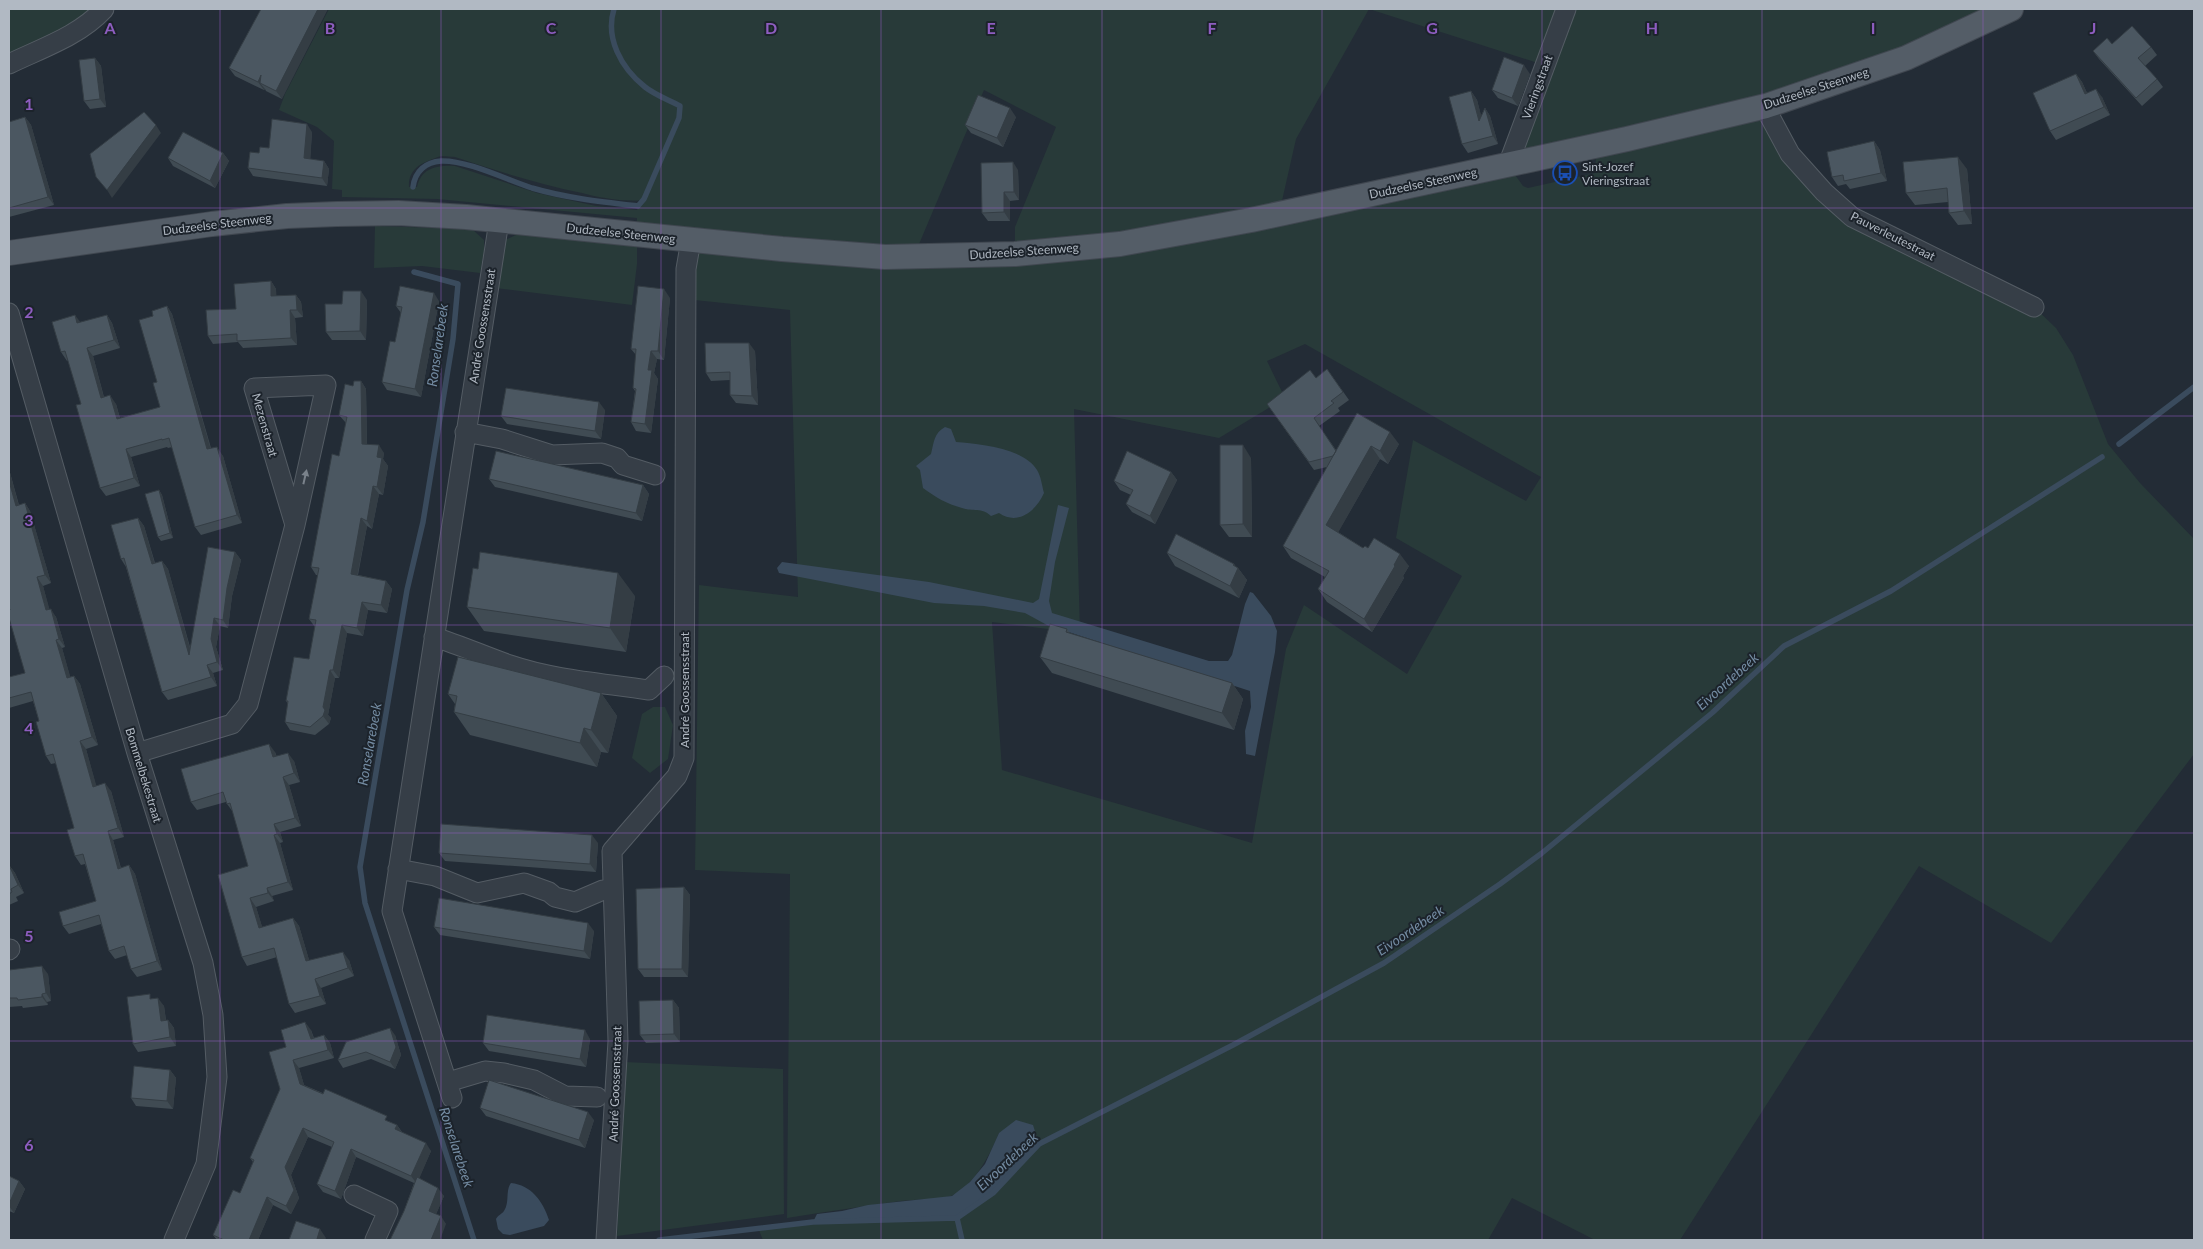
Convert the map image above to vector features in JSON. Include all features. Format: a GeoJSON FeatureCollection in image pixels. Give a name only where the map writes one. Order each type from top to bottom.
{"type":"FeatureCollection","features":[{"type":"Feature","properties":{"kind":"main road","name":"Dudzeelse Steenweg"},"geometry":{"type":"LineString","coordinates":[[9,253],[212,224],[288,216],[398,213],[499,220],[691,240],[884,257],[1015,254],[1120,244],[1242,222],[1627,139],[1766,106],[1906,58],[2011,9]]}},
{"type":"Feature","properties":{"kind":"street"},"geometry":{"type":"LineString","coordinates":[[9,64],[73,34],[93,21],[104,9]]}},
{"type":"Feature","properties":{"kind":"street","name":"Vieringstraat"},"geometry":{"type":"LineString","coordinates":[[1508,165],[1566,9]]}},
{"type":"Feature","properties":{"kind":"street","name":"Pauverleutestraat"},"geometry":{"type":"LineString","coordinates":[[1766,106],[1790,154],[1824,192],[1852,217],[2034,307]]}},
{"type":"Feature","properties":{"kind":"street","name":"André Goossensstraat"},"geometry":{"type":"LineString","coordinates":[[499,220],[392,911],[450,1090],[485,1071],[534,1080],[565,1096],[597,1097]]}},
{"type":"Feature","properties":{"kind":"street","name":"André Goossensstraat"},"geometry":{"type":"LineString","coordinates":[[606,1237],[618,1041],[612,852],[677,776],[684,758],[686,269],[691,240]]}},
{"type":"Feature","properties":{"kind":"street","name":"Bommelbekestraat"},"geometry":{"type":"LineString","coordinates":[[9,313],[137,753],[203,963],[213,1015],[216,1077],[206,1164],[174,1240]]}},
{"type":"Feature","properties":{"kind":"street","name":"Mezenstraat"},"geometry":{"type":"LineString","coordinates":[[137,753],[232,724],[248,704],[295,525],[326,385],[254,388],[295,525]]}},
{"type":"Feature","properties":{"kind":"street"},"geometry":{"type":"LineString","coordinates":[[465,432],[502,439],[552,456],[602,453],[617,458],[623,465],[655,475]]}},
{"type":"Feature","properties":{"kind":"street","name":"André Goossensstraat"},"geometry":{"type":"LineString","coordinates":[[434,637],[510,665],[560,677],[649,690],[664,676]]}},
{"type":"Feature","properties":{"kind":"street"},"geometry":{"type":"LineString","coordinates":[[398,869],[435,876],[477,893],[524,883],[549,892],[555,897],[575,902],[603,890]]}},
{"type":"Feature","properties":{"kind":"street"},"geometry":{"type":"LineString","coordinates":[[354,1195],[388,1211],[375,1240]]}},
{"type":"Feature","properties":{"kind":"shaded area"},"geometry":{"type":"Polygon","coordinates":[[[9,9],[104,9],[9,64],[9,9]]]}},
{"type":"Feature","properties":{"kind":"shaded area"},"geometry":{"type":"Polygon","coordinates":[[[329,9],[1369,9],[1296,139],[1279,214],[1508,165],[1523,186],[1528,188],[1595,173],[1596,156],[1760,119],[1824,192],[2034,307],[2056,328],[2073,355],[2108,444],[2140,483],[2194,539],[2194,754],[2051,943],[1919,866],[1680,1240],[1595,1240],[1512,1198],[1488,1240],[763,1240],[758,1228],[813,1222],[957,1218],[993,1193],[999,1133],[986,1160],[974,1178],[967,1186],[951,1196],[901,1201],[787,1218],[790,874],[695,870],[699,585],[798,597],[790,310],[685,299],[691,240],[636,234],[637,218],[437,199],[342,197],[342,190],[332,189],[334,141],[317,127],[279,110],[285,94],[329,9]],[[984,90],[914,256],[1015,254],[1015,227],[1056,127],[984,90]],[[441,156],[423,163],[411,175],[409,187],[417,187],[422,176],[431,169],[442,166],[455,166],[537,193],[596,206],[637,210],[643,200],[620,200],[566,189],[455,157],[441,156]],[[1305,344],[1267,361],[1285,398],[1219,438],[1074,409],[1080,633],[992,622],[1002,770],[1252,843],[1286,649],[1304,605],[1407,674],[1462,576],[1396,538],[1413,440],[1526,501],[1541,477],[1305,344]]]}},
{"type":"Feature","properties":{"kind":"shaded area"},"geometry":{"type":"Polygon","coordinates":[[[1369,9],[2011,9],[1906,58],[1508,165],[1544,65],[1369,9]]]}},
{"type":"Feature","properties":{"kind":"shaded area"},"geometry":{"type":"Polygon","coordinates":[[[375,226],[472,229],[484,240],[480,273],[422,266],[374,268],[375,226]]]}},
{"type":"Feature","properties":{"kind":"shaded area"},"geometry":{"type":"Polygon","coordinates":[[[520,233],[637,245],[637,264],[632,305],[495,288],[503,241],[520,233]]]}},
{"type":"Feature","properties":{"kind":"shaded area"},"geometry":{"type":"Polygon","coordinates":[[[653,707],[665,707],[673,725],[668,759],[650,773],[632,758],[642,714],[653,707]]]}},
{"type":"Feature","properties":{"kind":"shaded area"},"geometry":{"type":"Polygon","coordinates":[[[625,1062],[783,1069],[784,1214],[617,1236],[625,1062]]]}},
{"type":"Feature","properties":{"kind":"water"},"geometry":{"type":"Polygon","coordinates":[[[945,427],[951,429],[956,442],[1000,448],[1012,452],[1031,463],[1037,470],[1040,478],[1044,493],[1041,500],[1026,515],[1013,518],[999,513],[991,516],[988,513],[951,504],[923,488],[920,470],[916,466],[931,454],[937,435],[945,427]]]}},
{"type":"Feature","properties":{"kind":"water"},"geometry":{"type":"Polygon","coordinates":[[[1058,505],[1069,508],[1055,562],[1049,601],[1052,613],[1209,661],[1228,661],[1232,655],[1245,604],[1250,592],[1253,593],[1271,616],[1277,631],[1275,652],[1255,756],[1246,754],[1245,731],[1251,707],[1250,691],[1047,625],[1025,613],[984,606],[934,603],[779,573],[777,568],[782,562],[929,582],[1033,603],[1039,599],[1058,505]]]}},
{"type":"Feature","properties":{"kind":"water"},"geometry":{"type":"Polygon","coordinates":[[[1016,1120],[1033,1125],[1039,1144],[993,1193],[957,1218],[813,1222],[817,1214],[868,1205],[952,1196],[970,1182],[985,1164],[999,1133],[1016,1120]]]}},
{"type":"Feature","properties":{"kind":"water"},"geometry":{"type":"Polygon","coordinates":[[[511,1183],[525,1187],[540,1200],[549,1220],[544,1226],[510,1235],[503,1234],[498,1229],[496,1219],[506,1208],[508,1189],[511,1183]]]}},
{"type":"Feature","properties":{"kind":"building"},"geometry":{"type":"Polygon","coordinates":[[[261,9],[318,9],[276,91],[260,83],[261,75],[258,82],[229,68],[261,9]]]}},
{"type":"Feature","properties":{"kind":"building"},"geometry":{"type":"Polygon","coordinates":[[[2132,26],[2151,47],[2138,58],[2157,79],[2136,98],[2093,51],[2107,38],[2112,44],[2132,26]]]}},
{"type":"Feature","properties":{"kind":"building"},"geometry":{"type":"Polygon","coordinates":[[[1504,57],[1524,65],[1512,98],[1492,90],[1504,57]]]}},
{"type":"Feature","properties":{"kind":"building"},"geometry":{"type":"Polygon","coordinates":[[[95,58],[100,99],[84,101],[79,60],[95,58]]]}},
{"type":"Feature","properties":{"kind":"building"},"geometry":{"type":"Polygon","coordinates":[[[2076,74],[2085,94],[2096,89],[2104,107],[2050,131],[2033,93],[2076,74]]]}},
{"type":"Feature","properties":{"kind":"building"},"geometry":{"type":"Polygon","coordinates":[[[1471,91],[1479,121],[1485,108],[1493,136],[1462,144],[1449,97],[1471,91]]]}},
{"type":"Feature","properties":{"kind":"building"},"geometry":{"type":"Polygon","coordinates":[[[978,95],[1010,108],[997,138],[965,125],[978,95]]]}},
{"type":"Feature","properties":{"kind":"building"},"geometry":{"type":"Polygon","coordinates":[[[144,112],[156,125],[107,190],[96,177],[90,154],[144,112]]]}},
{"type":"Feature","properties":{"kind":"building"},"geometry":{"type":"Polygon","coordinates":[[[25,117],[48,197],[9,208],[9,122],[25,117]]]}},
{"type":"Feature","properties":{"kind":"building"},"geometry":{"type":"Polygon","coordinates":[[[272,119],[307,124],[304,158],[324,161],[322,178],[248,168],[250,152],[259,153],[260,147],[269,148],[272,119]]]}},
{"type":"Feature","properties":{"kind":"building"},"geometry":{"type":"Polygon","coordinates":[[[183,132],[223,153],[210,181],[168,158],[183,132]]]}},
{"type":"Feature","properties":{"kind":"building"},"geometry":{"type":"Polygon","coordinates":[[[1874,141],[1881,173],[1844,181],[1843,175],[1832,177],[1827,152],[1874,141]]]}},
{"type":"Feature","properties":{"kind":"building"},"geometry":{"type":"Polygon","coordinates":[[[1958,157],[1964,211],[1949,213],[1947,188],[1906,193],[1903,162],[1958,157]]]}},
{"type":"Feature","properties":{"kind":"building"},"geometry":{"type":"Polygon","coordinates":[[[1013,162],[1014,192],[1004,192],[1004,212],[982,213],[981,163],[1013,162]]]}},
{"type":"Feature","properties":{"kind":"building"},"geometry":{"type":"Polygon","coordinates":[[[271,281],[271,296],[296,295],[297,310],[290,310],[291,338],[237,341],[237,334],[208,336],[206,310],[236,309],[234,284],[271,281]]]}},
{"type":"Feature","properties":{"kind":"building"},"geometry":{"type":"Polygon","coordinates":[[[400,286],[434,293],[415,389],[382,382],[390,341],[395,342],[402,307],[396,306],[400,286]]]}},
{"type":"Feature","properties":{"kind":"building"},"geometry":{"type":"Polygon","coordinates":[[[638,286],[664,289],[658,351],[651,351],[648,370],[652,370],[645,424],[631,422],[636,389],[633,388],[636,349],[631,349],[638,286]]]}},
{"type":"Feature","properties":{"kind":"building"},"geometry":{"type":"Polygon","coordinates":[[[343,291],[361,291],[360,331],[326,332],[325,304],[342,304],[343,291]]]}},
{"type":"Feature","properties":{"kind":"building"},"geometry":{"type":"Polygon","coordinates":[[[167,306],[207,449],[217,447],[237,515],[195,527],[169,438],[126,449],[134,478],[100,488],[76,405],[81,404],[65,351],[61,352],[52,322],[75,315],[77,323],[107,315],[114,340],[87,348],[101,398],[110,395],[117,419],[160,407],[153,383],[157,382],[139,320],[153,316],[152,311],[167,306]]]}},
{"type":"Feature","properties":{"kind":"building"},"geometry":{"type":"Polygon","coordinates":[[[705,343],[749,343],[752,396],[730,395],[730,372],[706,373],[705,343]]]}},
{"type":"Feature","properties":{"kind":"building"},"geometry":{"type":"Polygon","coordinates":[[[1327,369],[1343,392],[1331,401],[1334,403],[1314,418],[1336,451],[1333,456],[1309,462],[1267,404],[1310,370],[1316,378],[1327,369]]]}},
{"type":"Feature","properties":{"kind":"building"},"geometry":{"type":"Polygon","coordinates":[[[354,381],[361,381],[362,444],[379,445],[377,457],[382,458],[377,487],[373,486],[367,521],[361,518],[351,574],[386,581],[381,605],[362,602],[357,628],[342,625],[333,670],[330,670],[323,707],[325,710],[323,716],[310,727],[285,722],[288,701],[286,701],[294,657],[309,659],[316,620],[309,619],[319,568],[311,567],[332,454],[339,456],[347,417],[339,415],[345,384],[353,386],[354,381]]]}},
{"type":"Feature","properties":{"kind":"building"},"geometry":{"type":"Polygon","coordinates":[[[506,388],[599,402],[595,431],[501,416],[506,388]]]}},
{"type":"Feature","properties":{"kind":"building"},"geometry":{"type":"Polygon","coordinates":[[[1357,413],[1390,432],[1380,451],[1371,446],[1326,525],[1363,548],[1365,546],[1368,548],[1374,538],[1400,554],[1364,619],[1318,589],[1329,571],[1283,546],[1357,413]]]}},
{"type":"Feature","properties":{"kind":"building"},"geometry":{"type":"Polygon","coordinates":[[[1220,445],[1243,445],[1243,524],[1220,525],[1220,445]]]}},
{"type":"Feature","properties":{"kind":"building"},"geometry":{"type":"Polygon","coordinates":[[[496,451],[643,485],[636,513],[489,479],[496,451]]]}},
{"type":"Feature","properties":{"kind":"building"},"geometry":{"type":"Polygon","coordinates":[[[1127,451],[1171,472],[1150,516],[1126,504],[1133,490],[1114,481],[1127,451]]]}},
{"type":"Feature","properties":{"kind":"building"},"geometry":{"type":"Polygon","coordinates":[[[9,481],[16,506],[25,503],[45,575],[37,577],[46,610],[51,609],[59,639],[56,640],[67,678],[74,676],[92,737],[80,741],[93,787],[105,783],[118,828],[108,831],[118,869],[129,865],[157,961],[131,969],[124,946],[109,951],[99,915],[63,926],[59,912],[96,901],[83,854],[75,856],[67,830],[74,828],[53,754],[46,756],[36,722],[39,721],[31,692],[9,698],[9,677],[25,673],[9,618],[9,481]]]}},
{"type":"Feature","properties":{"kind":"building"},"geometry":{"type":"Polygon","coordinates":[[[159,490],[170,533],[158,537],[145,494],[159,490]]]}},
{"type":"Feature","properties":{"kind":"building"},"geometry":{"type":"Polygon","coordinates":[[[138,518],[152,564],[162,561],[189,655],[208,547],[235,552],[227,588],[223,620],[214,618],[211,639],[217,662],[207,665],[211,677],[162,692],[124,558],[121,559],[111,525],[138,518]]]}},
{"type":"Feature","properties":{"kind":"building"},"geometry":{"type":"Polygon","coordinates":[[[1176,534],[1234,564],[1238,568],[1230,586],[1167,553],[1176,534]]]}},
{"type":"Feature","properties":{"kind":"building"},"geometry":{"type":"Polygon","coordinates":[[[480,552],[618,573],[610,628],[467,607],[473,568],[478,569],[480,552]]]}},
{"type":"Feature","properties":{"kind":"building"},"geometry":{"type":"Polygon","coordinates":[[[1050,624],[1067,629],[1066,632],[1232,683],[1222,713],[1040,657],[1050,624]]]}},
{"type":"Feature","properties":{"kind":"building"},"geometry":{"type":"Polygon","coordinates":[[[458,657],[601,693],[591,730],[584,728],[580,743],[454,712],[457,696],[448,694],[458,657]]]}},
{"type":"Feature","properties":{"kind":"building"},"geometry":{"type":"Polygon","coordinates":[[[269,744],[273,757],[288,753],[294,773],[283,777],[295,818],[274,824],[277,834],[274,835],[288,882],[267,888],[268,893],[250,898],[259,928],[293,918],[306,961],[343,952],[348,968],[315,979],[320,996],[289,1004],[274,948],[242,957],[218,875],[248,866],[230,803],[227,804],[223,792],[191,802],[181,769],[269,744]]]}},
{"type":"Feature","properties":{"kind":"building"},"geometry":{"type":"Polygon","coordinates":[[[441,824],[592,835],[590,864],[439,853],[441,824]]]}},
{"type":"Feature","properties":{"kind":"building"},"geometry":{"type":"Polygon","coordinates":[[[9,865],[18,885],[11,889],[12,892],[9,894],[9,865]]]}},
{"type":"Feature","properties":{"kind":"building"},"geometry":{"type":"Polygon","coordinates":[[[684,887],[682,969],[638,969],[636,889],[684,887]]]}},
{"type":"Feature","properties":{"kind":"building"},"geometry":{"type":"Polygon","coordinates":[[[439,898],[588,923],[584,951],[434,927],[439,898]]]}},
{"type":"Feature","properties":{"kind":"building"},"geometry":{"type":"Polygon","coordinates":[[[42,966],[46,993],[42,994],[42,997],[18,1000],[17,998],[9,998],[9,970],[42,966]]]}},
{"type":"Feature","properties":{"kind":"building"},"geometry":{"type":"Polygon","coordinates":[[[150,994],[150,999],[158,998],[161,1021],[168,1020],[170,1037],[133,1044],[127,997],[150,994]]]}},
{"type":"Feature","properties":{"kind":"building"},"geometry":{"type":"Polygon","coordinates":[[[673,1000],[674,1034],[640,1035],[639,1001],[673,1000]]]}},
{"type":"Feature","properties":{"kind":"building"},"geometry":{"type":"Polygon","coordinates":[[[487,1015],[585,1030],[580,1059],[483,1043],[487,1015]]]}},
{"type":"Feature","properties":{"kind":"building"},"geometry":{"type":"Polygon","coordinates":[[[305,1022],[311,1039],[324,1035],[328,1050],[293,1060],[300,1084],[323,1094],[325,1089],[387,1116],[385,1120],[397,1125],[395,1129],[426,1143],[411,1176],[351,1149],[335,1191],[317,1184],[334,1142],[303,1128],[285,1167],[294,1190],[286,1206],[267,1197],[249,1240],[224,1240],[213,1235],[233,1190],[240,1193],[254,1160],[250,1158],[280,1089],[269,1052],[286,1047],[281,1030],[305,1022]]]}},
{"type":"Feature","properties":{"kind":"building"},"geometry":{"type":"Polygon","coordinates":[[[390,1028],[396,1047],[390,1062],[366,1052],[338,1060],[346,1042],[390,1028]]]}},
{"type":"Feature","properties":{"kind":"building"},"geometry":{"type":"Polygon","coordinates":[[[134,1066],[170,1070],[167,1101],[131,1098],[134,1066]]]}},
{"type":"Feature","properties":{"kind":"building"},"geometry":{"type":"Polygon","coordinates":[[[489,1080],[588,1112],[579,1140],[480,1108],[489,1080]]]}},
{"type":"Feature","properties":{"kind":"building"},"geometry":{"type":"Polygon","coordinates":[[[9,1176],[19,1181],[9,1204],[9,1176]]]}},
{"type":"Feature","properties":{"kind":"building"},"geometry":{"type":"Polygon","coordinates":[[[417,1177],[438,1188],[429,1211],[441,1216],[431,1240],[390,1240],[404,1211],[417,1177]]]}},
{"type":"Feature","properties":{"kind":"building"},"geometry":{"type":"Polygon","coordinates":[[[296,1221],[320,1229],[317,1239],[320,1240],[289,1240],[296,1221]]]}},
{"type":"Feature","properties":{"kind":"waterway","name":"Ronselarebeek"},"geometry":{"type":"LineString","coordinates":[[413,187],[416,176],[422,168],[431,163],[441,161],[475,167],[532,188],[558,194],[638,206],[644,199],[679,118],[680,106],[645,87],[622,62],[617,52],[612,31],[614,9]]}},
{"type":"Feature","properties":{"kind":"waterway","name":"Ronselarebeek"},"geometry":{"type":"LineString","coordinates":[[414,272],[458,284],[453,339],[423,522],[407,590],[360,867],[365,903],[474,1240]]}},
{"type":"Feature","properties":{"kind":"waterway","name":"Eivoordebeek"},"geometry":{"type":"LineString","coordinates":[[2119,444],[2194,387]]}},
{"type":"Feature","properties":{"kind":"waterway","name":"Eivoordebeek"},"geometry":{"type":"LineString","coordinates":[[659,1240],[813,1222],[957,1218],[993,1193],[1039,1144],[1233,1045],[1384,963],[1542,853],[1712,713],[1784,646],[1891,591],[2102,457]]}},
{"type":"Feature","properties":{"kind":"waterway"},"geometry":{"type":"LineString","coordinates":[[957,1218],[962,1240]]}},
{"type":"Feature","properties":{"kind":"place","name":"Sint-Jozef Vieringstraat"},"geometry":{"type":"Point","coordinates":[1565,173]}}]}
